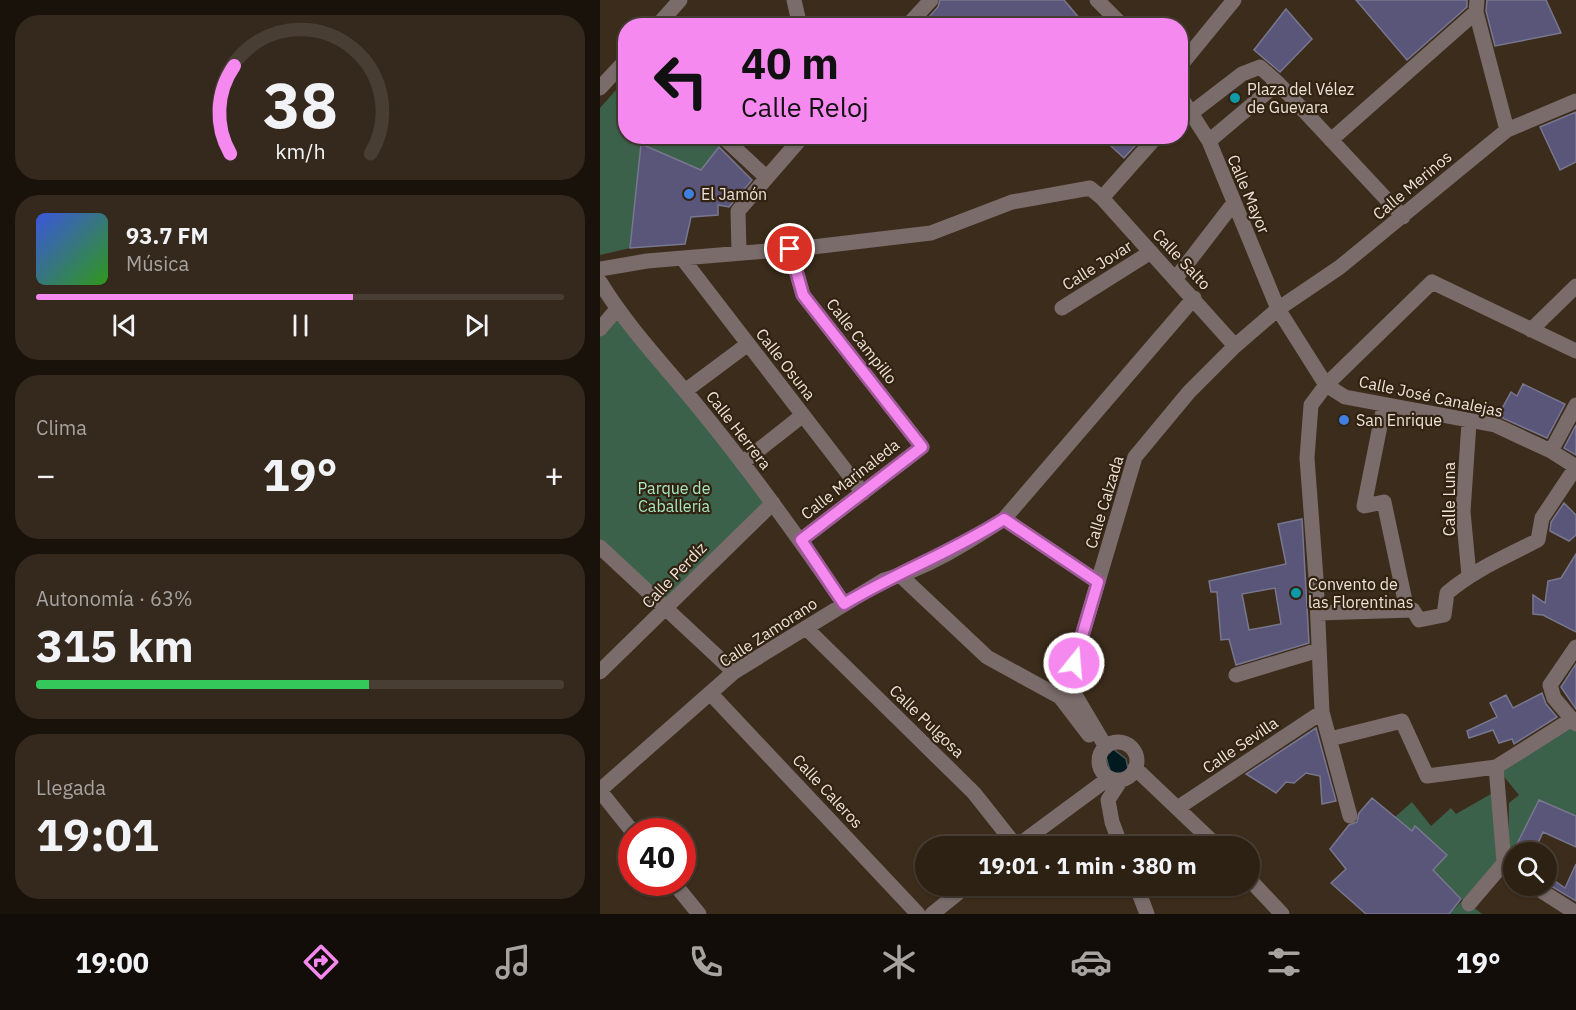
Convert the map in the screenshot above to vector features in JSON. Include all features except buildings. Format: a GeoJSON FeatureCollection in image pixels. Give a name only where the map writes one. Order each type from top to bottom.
{"type":"FeatureCollection","features":[{"type":"Feature","properties":{"kind":"street"},"geometry":{"type":"LineString","coordinates":[[664,18],[680,0]]}},
{"type":"Feature","properties":{"kind":"street"},"geometry":{"type":"LineString","coordinates":[[794,0],[798,18]]}},
{"type":"Feature","properties":{"kind":"street"},"geometry":{"type":"LineString","coordinates":[[914,18],[931,0]]}},
{"type":"Feature","properties":{"kind":"street"},"geometry":{"type":"LineString","coordinates":[[1097,0],[1115,18]]}},
{"type":"Feature","properties":{"kind":"street"},"geometry":{"type":"LineString","coordinates":[[1188,56],[1233,0]]}},
{"type":"Feature","properties":{"kind":"street"},"geometry":{"type":"LineString","coordinates":[[1331,140],[1477,6],[1507,130]]}},
{"type":"Feature","properties":{"kind":"street"},"geometry":{"type":"LineString","coordinates":[[1188,112],[1242,74],[1260,67],[1278,83],[1403,217]]}},
{"type":"Feature","properties":{"kind":"street"},"geometry":{"type":"LineString","coordinates":[[600,88],[618,69]]}},
{"type":"Feature","properties":{"kind":"street"},"geometry":{"type":"LineString","coordinates":[[1209,141],[1278,83]]}},
{"type":"Feature","properties":{"kind":"street","name":"Calle Merinos"},"geometry":{"type":"LineString","coordinates":[[1278,309],[1340,267],[1507,130],[1576,101]]}},
{"type":"Feature","properties":{"kind":"street","name":"Calle Mayor"},"geometry":{"type":"LineString","coordinates":[[1188,117],[1209,141],[1278,309]]}},
{"type":"Feature","properties":{"kind":"street"},"geometry":{"type":"LineString","coordinates":[[731,144],[766,177]]}},
{"type":"Feature","properties":{"kind":"street"},"geometry":{"type":"LineString","coordinates":[[739,252],[738,211],[796,144]]}},
{"type":"Feature","properties":{"kind":"street"},"geometry":{"type":"LineString","coordinates":[[600,269],[682,258],[790,249],[931,233],[1012,202],[1090,188],[1102,198],[1150,144]]}},
{"type":"Feature","properties":{"kind":"street","name":"Calle Salto"},"geometry":{"type":"LineString","coordinates":[[1102,198],[1236,346]]}},
{"type":"Feature","properties":{"kind":"street"},"geometry":{"type":"LineString","coordinates":[[1176,278],[1233,204]]}},
{"type":"Feature","properties":{"kind":"street","name":"Calle Campillo"},"geometry":{"type":"LineString","coordinates":[[790,249],[803,295],[922,447]]}},
{"type":"Feature","properties":{"kind":"street","name":"Calle Jovar"},"geometry":{"type":"LineString","coordinates":[[1062,308],[1151,252]]}},
{"type":"Feature","properties":{"kind":"street","name":"Calle Osuna"},"geometry":{"type":"LineString","coordinates":[[682,258],[863,493]]}},
{"type":"Feature","properties":{"kind":"street","name":"Calle Herrera"},"geometry":{"type":"LineString","coordinates":[[600,282],[617,309],[773,503],[844,604]]}},
{"type":"Feature","properties":{"kind":"street"},"geometry":{"type":"LineString","coordinates":[[1350,816],[1322,712],[1318,613],[1307,458],[1311,405],[1326,385],[1432,282],[1576,351]]}},
{"type":"Feature","properties":{"kind":"street"},"geometry":{"type":"LineString","coordinates":[[1531,330],[1576,286]]}},
{"type":"Feature","properties":{"kind":"street","name":"Calle Zamorano"},"geometry":{"type":"LineString","coordinates":[[600,790],[680,717],[711,694],[734,672],[884,580],[901,576],[976,537],[1004,519],[1194,298]]}},
{"type":"Feature","properties":{"kind":"street"},"geometry":{"type":"LineString","coordinates":[[600,329],[617,309]]}},
{"type":"Feature","properties":{"kind":"street","name":"Calle Calzada"},"geometry":{"type":"LineString","coordinates":[[1104,750],[1068,683],[1136,457],[1189,392],[1278,309]]}},
{"type":"Feature","properties":{"kind":"street","name":"Calle José Canalejas"},"geometry":{"type":"LineString","coordinates":[[1278,309],[1326,385],[1344,397],[1469,423],[1495,425],[1551,451],[1576,467]]}},
{"type":"Feature","properties":{"kind":"street"},"geometry":{"type":"LineString","coordinates":[[685,391],[748,344]]}},
{"type":"Feature","properties":{"kind":"street"},"geometry":{"type":"LineString","coordinates":[[1551,451],[1576,405]]}},
{"type":"Feature","properties":{"kind":"street"},"geometry":{"type":"LineString","coordinates":[[1384,406],[1364,506],[1384,502],[1407,610]]}},
{"type":"Feature","properties":{"kind":"street"},"geometry":{"type":"LineString","coordinates":[[742,463],[803,415]]}},
{"type":"Feature","properties":{"kind":"street","name":"Calle Luna"},"geometry":{"type":"LineString","coordinates":[[1469,423],[1463,512],[1469,575]]}},
{"type":"Feature","properties":{"kind":"street","name":"Calle Marinaleda"},"geometry":{"type":"LineString","coordinates":[[801,540],[922,447]]}},
{"type":"Feature","properties":{"kind":"street"},"geometry":{"type":"LineString","coordinates":[[1318,613],[1413,610],[1419,620],[1444,615],[1447,593],[1469,575],[1486,564],[1538,540],[1542,518],[1576,467]]}},
{"type":"Feature","properties":{"kind":"street","name":"Calle Perdíz"},"geometry":{"type":"LineString","coordinates":[[600,672],[773,503]]}},
{"type":"Feature","properties":{"kind":"street"},"geometry":{"type":"LineString","coordinates":[[1004,519],[1098,582]]}},
{"type":"Feature","properties":{"kind":"street"},"geometry":{"type":"LineString","coordinates":[[600,547],[734,672]]}},
{"type":"Feature","properties":{"kind":"street"},"geometry":{"type":"LineString","coordinates":[[901,576],[987,657],[1060,697],[1104,750],[1101,770],[1115,779]]}},
{"type":"Feature","properties":{"kind":"street","name":"Calle Pulgosa"},"geometry":{"type":"LineString","coordinates":[[806,628],[974,793],[1008,836]]}},
{"type":"Feature","properties":{"kind":"street"},"geometry":{"type":"LineString","coordinates":[[1330,739],[1402,721],[1427,777],[1496,767],[1574,722],[1554,698],[1550,685],[1576,647]]}},
{"type":"Feature","properties":{"kind":"street"},"geometry":{"type":"LineString","coordinates":[[1236,675],[1319,650]]}},
{"type":"Feature","properties":{"kind":"street","name":"Calle Caleros"},"geometry":{"type":"LineString","coordinates":[[711,694],[918,914]]}},
{"type":"Feature","properties":{"kind":"street","name":"Calle Sevilla"},"geometry":{"type":"LineString","coordinates":[[1179,807],[1322,712]]}},
{"type":"Feature","properties":{"kind":"street"},"geometry":{"type":"LineString","coordinates":[[1031,836],[1115,779],[1132,774],[1136,756],[1129,746],[1117,743],[1104,750]]}},
{"type":"Feature","properties":{"kind":"street"},"geometry":{"type":"LineString","coordinates":[[1496,767],[1506,842]]}},
{"type":"Feature","properties":{"kind":"street"},"geometry":{"type":"LineString","coordinates":[[1135,768],[1179,807],[1207,836]]}},
{"type":"Feature","properties":{"kind":"street"},"geometry":{"type":"LineString","coordinates":[[1115,779],[1108,800],[1117,836]]}},
{"type":"Feature","properties":{"kind":"street"},"geometry":{"type":"LineString","coordinates":[[600,790],[622,818]]}},
{"type":"Feature","properties":{"kind":"street"},"geometry":{"type":"LineString","coordinates":[[1469,904],[1503,873]]}},
{"type":"Feature","properties":{"kind":"street"},"geometry":{"type":"LineString","coordinates":[[1260,891],[1282,914]]}},
{"type":"Feature","properties":{"kind":"street"},"geometry":{"type":"LineString","coordinates":[[685,896],[699,914]]}},
{"type":"Feature","properties":{"kind":"street"},"geometry":{"type":"LineString","coordinates":[[932,914],[954,896]]}},
{"type":"Feature","properties":{"kind":"street"},"geometry":{"type":"LineString","coordinates":[[1140,896],[1147,914]]}},
{"type":"Feature","properties":{"kind":"street"},"geometry":{"type":"LineString","coordinates":[[1549,896],[1576,913]]}},
{"type":"Feature","properties":{"kind":"green space"},"geometry":{"type":"Polygon","coordinates":[[[618,88],[618,144],[641,144],[630,248],[600,255],[600,108],[618,88]]]}},
{"type":"Feature","properties":{"kind":"green space"},"geometry":{"type":"Polygon","coordinates":[[[641,144],[716,144],[719,147],[701,170],[641,144]]]}},
{"type":"Feature","properties":{"kind":"green space","name":"Parque de Caballería"},"geometry":{"type":"Polygon","coordinates":[[[617,309],[773,503],[666,608],[600,547],[600,329],[617,309]]]}},
{"type":"Feature","properties":{"kind":"green space"},"geometry":{"type":"Polygon","coordinates":[[[1576,724],[1576,816],[1539,801],[1518,842],[1508,842],[1509,803],[1519,795],[1496,767],[1576,724]]]}},
{"type":"Feature","properties":{"kind":"green space"},"geometry":{"type":"Polygon","coordinates":[[[1491,794],[1497,864],[1467,902],[1482,914],[1449,914],[1463,900],[1433,870],[1447,855],[1415,827],[1412,831],[1395,817],[1412,802],[1431,826],[1451,808],[1456,814],[1491,794]]]}},
{"type":"Feature","properties":{"kind":"water"},"geometry":{"type":"Polygon","coordinates":[[[1112,748],[1126,759],[1128,769],[1121,776],[1110,771],[1105,753],[1112,748]]]}},
{"type":"Feature","properties":{"kind":"place","name":"Plaza del Vélez de Guevara"},"geometry":{"type":"Point","coordinates":[1235,98]}},
{"type":"Feature","properties":{"kind":"place","name":"El Jamón"},"geometry":{"type":"Point","coordinates":[689,194]}},
{"type":"Feature","properties":{"kind":"place","name":"San Enrique"},"geometry":{"type":"Point","coordinates":[1344,420]}},
{"type":"Feature","properties":{"kind":"place","name":"Convento de las Florentinas"},"geometry":{"type":"Point","coordinates":[1296,593]}},
{"type":"Feature","properties":{"kind":"route"},"geometry":{"type":"LineString","coordinates":[[790,249],[803,295],[922,447],[801,540],[844,604],[884,580],[901,576],[976,537],[1004,519],[1098,582],[1074,663]]}}]}
